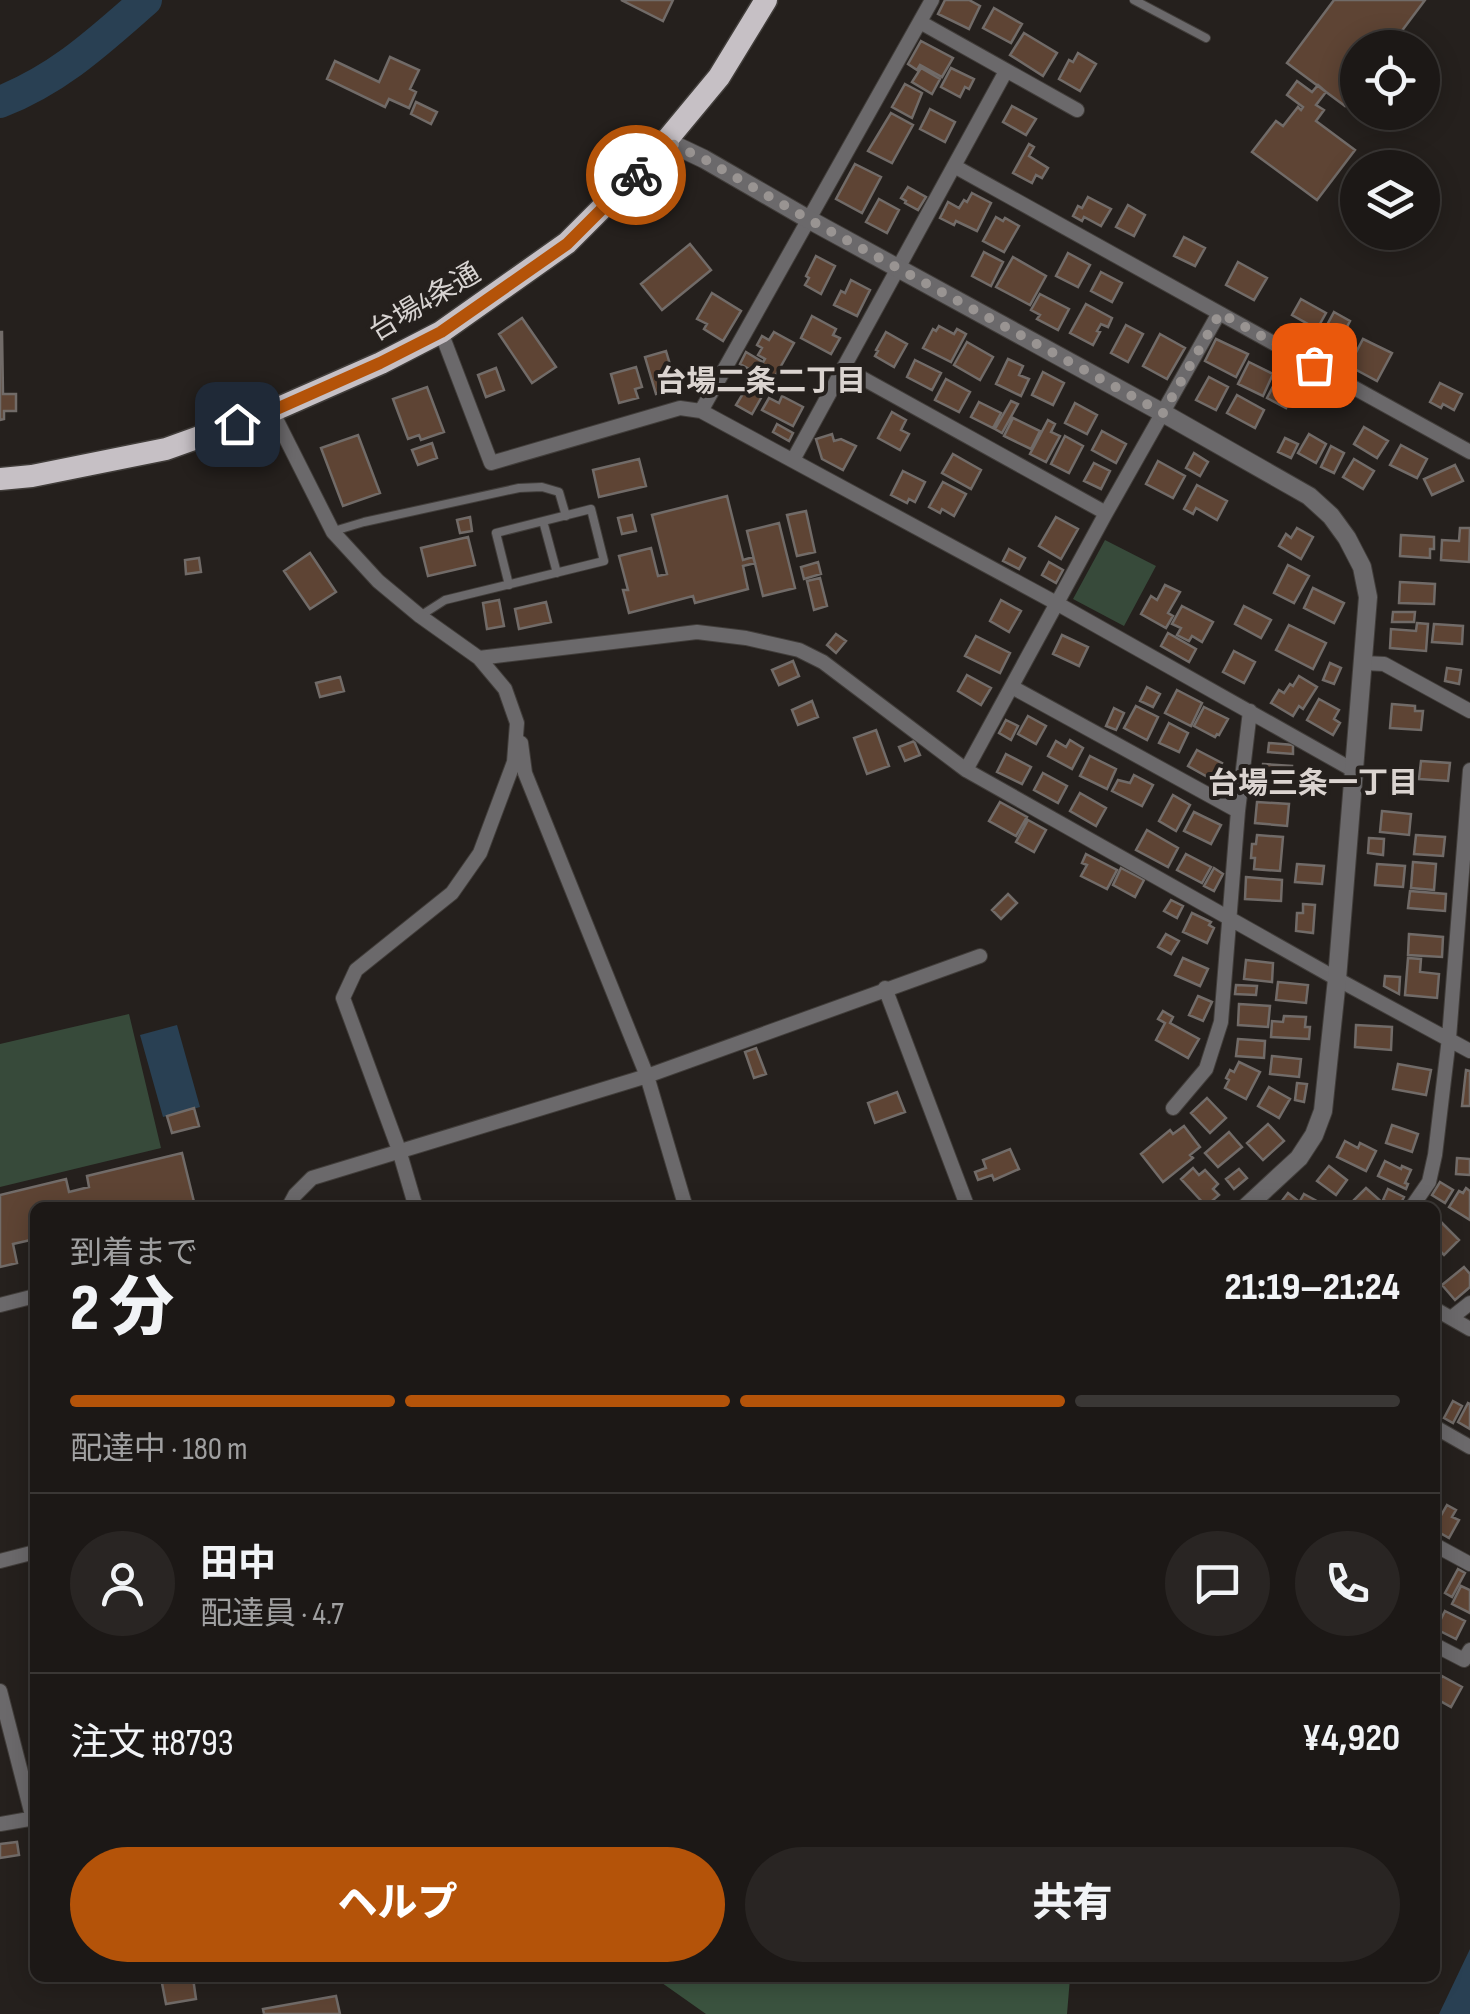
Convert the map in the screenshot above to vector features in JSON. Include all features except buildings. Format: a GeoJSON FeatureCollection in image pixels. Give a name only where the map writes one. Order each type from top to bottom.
{"type":"FeatureCollection","features":[{"type":"Feature","properties":{"kind":"highway","name":"台場4条通"},"geometry":{"type":"LineString","coordinates":[[0,479],[166,448],[272,411],[441,332],[567,244],[652,159],[719,77],[766,0]]}},
{"type":"Feature","properties":{"kind":"street"},"geometry":{"type":"LineString","coordinates":[[700,411],[932,0]]}},
{"type":"Feature","properties":{"kind":"street"},"geometry":{"type":"LineString","coordinates":[[920,22],[1077,110]]}},
{"type":"Feature","properties":{"kind":"street"},"geometry":{"type":"LineString","coordinates":[[793,460],[1006,70]]}},
{"type":"Feature","properties":{"kind":"street"},"geometry":{"type":"LineString","coordinates":[[666,141],[1309,496],[1348,538],[1362,567],[1368,597],[1324,1112],[1298,1158],[1256,1202]]}},
{"type":"Feature","properties":{"kind":"street"},"geometry":{"type":"LineString","coordinates":[[954,166],[1470,452]]}},
{"type":"Feature","properties":{"kind":"street"},"geometry":{"type":"LineString","coordinates":[[966,770],[1220,313]]}},
{"type":"Feature","properties":{"kind":"street"},"geometry":{"type":"LineString","coordinates":[[441,332],[491,463],[680,408],[700,411],[1058,604],[1353,770]]}},
{"type":"Feature","properties":{"kind":"street"},"geometry":{"type":"LineString","coordinates":[[844,368],[1106,513]]}},
{"type":"Feature","properties":{"kind":"street"},"geometry":{"type":"LineString","coordinates":[[272,411],[332,532],[378,582],[479,658],[505,688],[518,723],[526,773],[647,1076],[684,1202]]}},
{"type":"Feature","properties":{"kind":"street"},"geometry":{"type":"LineString","coordinates":[[479,658],[698,632],[799,650],[823,662],[966,770],[1470,1050]]}},
{"type":"Feature","properties":{"kind":"street"},"geometry":{"type":"LineString","coordinates":[[1364,663],[1384,664],[1470,711]]}},
{"type":"Feature","properties":{"kind":"street"},"geometry":{"type":"LineString","coordinates":[[1012,686],[1238,812]]}},
{"type":"Feature","properties":{"kind":"street"},"geometry":{"type":"LineString","coordinates":[[1174,1108],[1206,1069],[1222,1022],[1250,711]]}},
{"type":"Feature","properties":{"kind":"street"},"geometry":{"type":"LineString","coordinates":[[414,1202],[344,998],[356,970],[452,894],[480,853],[514,762],[518,723]]}},
{"type":"Feature","properties":{"kind":"street"},"geometry":{"type":"LineString","coordinates":[[1415,1202],[1429,1182],[1435,1155],[1449,1038],[1470,770]]}},
{"type":"Feature","properties":{"kind":"street"},"geometry":{"type":"LineString","coordinates":[[291,1202],[312,1178],[647,1076],[980,956]]}},
{"type":"Feature","properties":{"kind":"street"},"geometry":{"type":"LineString","coordinates":[[885,988],[966,1202]]}},
{"type":"Feature","properties":{"kind":"street"},"geometry":{"type":"LineString","coordinates":[[0,1305],[30,1297]]}},
{"type":"Feature","properties":{"kind":"street"},"geometry":{"type":"LineString","coordinates":[[1451,1318],[1470,1302]]}},
{"type":"Feature","properties":{"kind":"street"},"geometry":{"type":"LineString","coordinates":[[1440,1312],[1470,1329]]}},
{"type":"Feature","properties":{"kind":"street"},"geometry":{"type":"LineString","coordinates":[[1440,1430],[1470,1446]]}},
{"type":"Feature","properties":{"kind":"street"},"geometry":{"type":"LineString","coordinates":[[1440,1548],[1470,1564]]}},
{"type":"Feature","properties":{"kind":"street"},"geometry":{"type":"LineString","coordinates":[[0,1561],[30,1553]]}},
{"type":"Feature","properties":{"kind":"street"},"geometry":{"type":"LineString","coordinates":[[1440,1648],[1464,1660],[1470,1650]]}},
{"type":"Feature","properties":{"kind":"street"},"geometry":{"type":"LineString","coordinates":[[0,1691],[30,1804]]}},
{"type":"Feature","properties":{"kind":"street"},"geometry":{"type":"LineString","coordinates":[[0,1824],[30,1820]]}},
{"type":"Feature","properties":{"kind":"lane"},"geometry":{"type":"LineString","coordinates":[[1134,0],[1206,38]]}},
{"type":"Feature","properties":{"kind":"lane"},"geometry":{"type":"LineString","coordinates":[[332,532],[542,486],[559,492],[566,516]]}},
{"type":"Feature","properties":{"kind":"lane"},"geometry":{"type":"LineString","coordinates":[[420,616],[445,600],[509,585],[604,561],[591,509],[496,534],[509,585]]}},
{"type":"Feature","properties":{"kind":"lane"},"geometry":{"type":"LineString","coordinates":[[543,522],[556,573]]}},
{"type":"Feature","properties":{"kind":"green space"},"geometry":{"type":"Polygon","coordinates":[[[1105,540],[1156,566],[1124,626],[1073,599],[1105,540]]]}},
{"type":"Feature","properties":{"kind":"green space"},"geometry":{"type":"Polygon","coordinates":[[[129,1014],[161,1148],[0,1187],[0,1044],[129,1014]]]}},
{"type":"Feature","properties":{"kind":"green space"},"geometry":{"type":"Polygon","coordinates":[[[661,1982],[1070,1982],[1067,2014],[706,2014],[661,1982]]]}},
{"type":"Feature","properties":{"kind":"water"},"geometry":{"type":"Polygon","coordinates":[[[177,1025],[200,1107],[163,1117],[140,1035],[177,1025]]]}},
{"type":"Feature","properties":{"kind":"water"},"geometry":{"type":"Polygon","coordinates":[[[1470,1949],[1470,2014],[1439,2014],[1470,1949]]]}},
{"type":"Feature","properties":{"kind":"waterway"},"geometry":{"type":"LineString","coordinates":[[0,102],[60,70],[146,0]]}},
{"type":"Feature","properties":{"kind":"way so far"},"geometry":{"type":"LineString","coordinates":[[636,175],[666,141],[1163,413],[1220,313],[1314,365]]}},
{"type":"Feature","properties":{"kind":"district","name":"台場二条二丁目"},"geometry":{"type":"Point","coordinates":[761,381]}},
{"type":"Feature","properties":{"kind":"district","name":"台場三条一丁目"},"geometry":{"type":"Point","coordinates":[1313,783]}},
{"type":"Feature","properties":{"kind":"route"},"geometry":{"type":"LineString","coordinates":[[237,424],[380,363],[441,332],[567,244],[636,175]]}}]}
